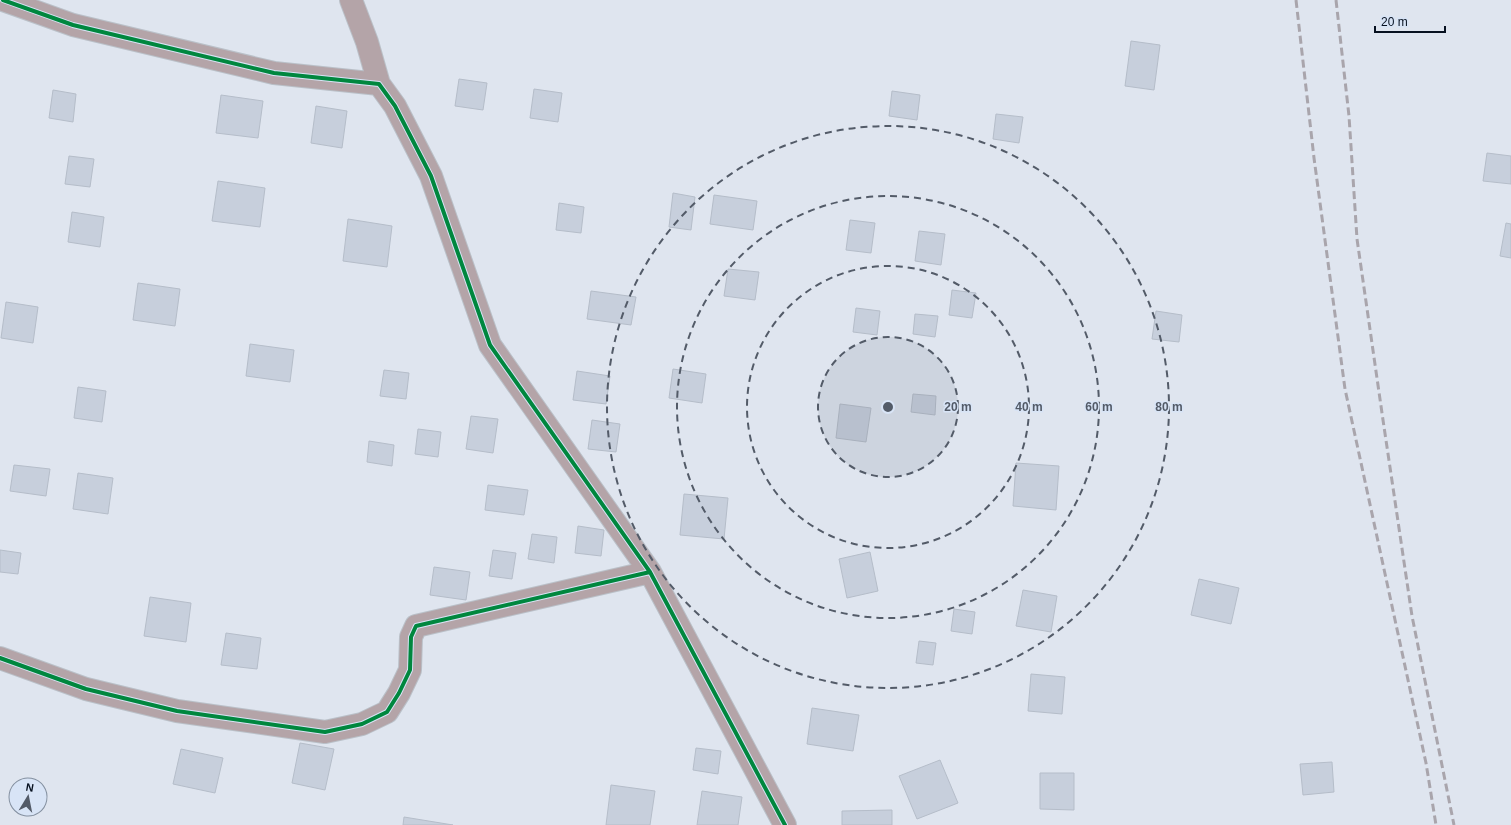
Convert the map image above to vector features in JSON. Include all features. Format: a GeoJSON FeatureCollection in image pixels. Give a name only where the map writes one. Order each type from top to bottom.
{"type":"FeatureCollection","features":[{"type":"Feature","properties":{"kind":"street"},"geometry":{"type":"LineString","coordinates":[[3,0],[73,25],[274,73],[379,84]]}},
{"type":"Feature","properties":{"kind":"street"},"geometry":{"type":"LineString","coordinates":[[351,0],[367,42],[379,84],[394,106],[431,176],[490,346],[650,572],[785,825]]}},
{"type":"Feature","properties":{"kind":"street"},"geometry":{"type":"LineString","coordinates":[[0,658],[86,689],[177,711],[325,732],[362,724],[387,712],[399,693],[410,670],[411,637],[416,626],[650,572]]}},
{"type":"Feature","properties":{"kind":"building"},"geometry":{"type":"Polygon","coordinates":[[[1131,41],[1160,45],[1154,90],[1125,86],[1131,41]]]}},
{"type":"Feature","properties":{"kind":"building"},"geometry":{"type":"Polygon","coordinates":[[[459,79],[487,83],[483,110],[455,106],[459,79]]]}},
{"type":"Feature","properties":{"kind":"building"},"geometry":{"type":"Polygon","coordinates":[[[534,89],[562,93],[558,122],[530,118],[534,89]]]}},
{"type":"Feature","properties":{"kind":"building"},"geometry":{"type":"Polygon","coordinates":[[[53,90],[76,94],[73,122],[49,118],[53,90]]]}},
{"type":"Feature","properties":{"kind":"building"},"geometry":{"type":"Polygon","coordinates":[[[892,91],[920,95],[917,120],[889,116],[892,91]]]}},
{"type":"Feature","properties":{"kind":"building"},"geometry":{"type":"Polygon","coordinates":[[[221,95],[263,101],[258,138],[216,133],[221,95]]]}},
{"type":"Feature","properties":{"kind":"building"},"geometry":{"type":"Polygon","coordinates":[[[316,106],[347,111],[342,148],[311,143],[316,106]]]}},
{"type":"Feature","properties":{"kind":"building"},"geometry":{"type":"Polygon","coordinates":[[[996,114],[1023,117],[1019,143],[993,139],[996,114]]]}},
{"type":"Feature","properties":{"kind":"building"},"geometry":{"type":"Polygon","coordinates":[[[1487,153],[1511,156],[1511,184],[1483,181],[1487,153]]]}},
{"type":"Feature","properties":{"kind":"building"},"geometry":{"type":"Polygon","coordinates":[[[69,156],[94,159],[90,187],[65,184],[69,156]]]}},
{"type":"Feature","properties":{"kind":"building"},"geometry":{"type":"Polygon","coordinates":[[[218,181],[265,188],[260,227],[212,221],[218,181]]]}},
{"type":"Feature","properties":{"kind":"building"},"geometry":{"type":"Polygon","coordinates":[[[673,193],[695,197],[691,230],[669,227],[673,193]]]}},
{"type":"Feature","properties":{"kind":"building"},"geometry":{"type":"Polygon","coordinates":[[[714,195],[757,201],[753,230],[710,224],[714,195]]]}},
{"type":"Feature","properties":{"kind":"building"},"geometry":{"type":"Polygon","coordinates":[[[559,203],[584,207],[581,233],[556,230],[559,203]]]}},
{"type":"Feature","properties":{"kind":"building"},"geometry":{"type":"Polygon","coordinates":[[[72,212],[104,217],[100,247],[68,242],[72,212]]]}},
{"type":"Feature","properties":{"kind":"building"},"geometry":{"type":"Polygon","coordinates":[[[348,219],[392,226],[387,267],[343,261],[348,219]]]}},
{"type":"Feature","properties":{"kind":"building"},"geometry":{"type":"Polygon","coordinates":[[[850,220],[875,223],[871,253],[846,250],[850,220]]]}},
{"type":"Feature","properties":{"kind":"building"},"geometry":{"type":"Polygon","coordinates":[[[1506,223],[1511,224],[1511,258],[1500,256],[1506,223]]]}},
{"type":"Feature","properties":{"kind":"building"},"geometry":{"type":"Polygon","coordinates":[[[919,231],[945,234],[941,265],[915,261],[919,231]]]}},
{"type":"Feature","properties":{"kind":"building"},"geometry":{"type":"Polygon","coordinates":[[[728,269],[759,272],[755,300],[724,296],[728,269]]]}},
{"type":"Feature","properties":{"kind":"building"},"geometry":{"type":"Polygon","coordinates":[[[138,283],[180,289],[175,326],[133,320],[138,283]]]}},
{"type":"Feature","properties":{"kind":"building"},"geometry":{"type":"Polygon","coordinates":[[[952,290],[976,293],[972,318],[949,315],[952,290]]]}},
{"type":"Feature","properties":{"kind":"building"},"geometry":{"type":"Polygon","coordinates":[[[591,291],[636,297],[631,325],[587,319],[591,291]]]}},
{"type":"Feature","properties":{"kind":"building"},"geometry":{"type":"Polygon","coordinates":[[[6,302],[38,307],[33,343],[1,338],[6,302]]]}},
{"type":"Feature","properties":{"kind":"building"},"geometry":{"type":"Polygon","coordinates":[[[856,308],[880,311],[877,335],[853,332],[856,308]]]}},
{"type":"Feature","properties":{"kind":"building"},"geometry":{"type":"Polygon","coordinates":[[[1156,311],[1182,315],[1179,342],[1152,339],[1156,311]]]}},
{"type":"Feature","properties":{"kind":"building"},"geometry":{"type":"Polygon","coordinates":[[[915,314],[938,316],[935,337],[913,334],[915,314]]]}},
{"type":"Feature","properties":{"kind":"building"},"geometry":{"type":"Polygon","coordinates":[[[250,344],[294,350],[290,382],[246,376],[250,344]]]}},
{"type":"Feature","properties":{"kind":"building"},"geometry":{"type":"Polygon","coordinates":[[[673,369],[706,374],[702,403],[669,398],[673,369]]]}},
{"type":"Feature","properties":{"kind":"building"},"geometry":{"type":"Polygon","coordinates":[[[384,370],[409,373],[406,399],[380,396],[384,370]]]}},
{"type":"Feature","properties":{"kind":"building"},"geometry":{"type":"Polygon","coordinates":[[[577,371],[610,376],[606,404],[573,400],[577,371]]]}},
{"type":"Feature","properties":{"kind":"building"},"geometry":{"type":"Polygon","coordinates":[[[78,387],[106,391],[102,422],[74,418],[78,387]]]}},
{"type":"Feature","properties":{"kind":"building"},"geometry":{"type":"Polygon","coordinates":[[[913,394],[936,396],[935,415],[911,412],[913,394]]]}},
{"type":"Feature","properties":{"kind":"building"},"geometry":{"type":"Polygon","coordinates":[[[840,404],[871,408],[866,442],[836,438],[840,404]]]}},
{"type":"Feature","properties":{"kind":"building"},"geometry":{"type":"Polygon","coordinates":[[[471,416],[498,419],[493,453],[466,449],[471,416]]]}},
{"type":"Feature","properties":{"kind":"building"},"geometry":{"type":"Polygon","coordinates":[[[592,420],[620,424],[616,452],[588,449],[592,420]]]}},
{"type":"Feature","properties":{"kind":"building"},"geometry":{"type":"Polygon","coordinates":[[[418,429],[441,432],[438,457],[415,454],[418,429]]]}},
{"type":"Feature","properties":{"kind":"building"},"geometry":{"type":"Polygon","coordinates":[[[369,441],[394,445],[392,466],[367,462],[369,441]]]}},
{"type":"Feature","properties":{"kind":"building"},"geometry":{"type":"Polygon","coordinates":[[[1016,463],[1059,466],[1056,510],[1013,506],[1016,463]]]}},
{"type":"Feature","properties":{"kind":"building"},"geometry":{"type":"Polygon","coordinates":[[[14,465],[50,469],[46,496],[10,491],[14,465]]]}},
{"type":"Feature","properties":{"kind":"building"},"geometry":{"type":"Polygon","coordinates":[[[78,473],[113,478],[108,514],[73,509],[78,473]]]}},
{"type":"Feature","properties":{"kind":"building"},"geometry":{"type":"Polygon","coordinates":[[[488,485],[528,490],[524,515],[485,510],[488,485]]]}},
{"type":"Feature","properties":{"kind":"building"},"geometry":{"type":"Polygon","coordinates":[[[684,494],[728,498],[724,539],[680,535],[684,494]]]}},
{"type":"Feature","properties":{"kind":"building"},"geometry":{"type":"Polygon","coordinates":[[[578,526],[604,530],[601,556],[575,553],[578,526]]]}},
{"type":"Feature","properties":{"kind":"building"},"geometry":{"type":"Polygon","coordinates":[[[532,534],[557,537],[554,563],[528,559],[532,534]]]}},
{"type":"Feature","properties":{"kind":"building"},"geometry":{"type":"Polygon","coordinates":[[[0,550],[21,553],[18,574],[0,572],[0,550]]]}},
{"type":"Feature","properties":{"kind":"building"},"geometry":{"type":"Polygon","coordinates":[[[493,550],[516,553],[512,579],[489,576],[493,550]]]}},
{"type":"Feature","properties":{"kind":"building"},"geometry":{"type":"Polygon","coordinates":[[[870,552],[878,591],[847,598],[839,559],[870,552]]]}},
{"type":"Feature","properties":{"kind":"building"},"geometry":{"type":"Polygon","coordinates":[[[434,567],[470,572],[466,600],[430,595],[434,567]]]}},
{"type":"Feature","properties":{"kind":"building"},"geometry":{"type":"Polygon","coordinates":[[[1199,579],[1239,588],[1231,624],[1191,615],[1199,579]]]}},
{"type":"Feature","properties":{"kind":"building"},"geometry":{"type":"Polygon","coordinates":[[[1023,590],[1057,596],[1051,632],[1016,626],[1023,590]]]}},
{"type":"Feature","properties":{"kind":"building"},"geometry":{"type":"Polygon","coordinates":[[[150,597],[191,603],[186,642],[144,636],[150,597]]]}},
{"type":"Feature","properties":{"kind":"building"},"geometry":{"type":"Polygon","coordinates":[[[954,609],[975,612],[972,634],[951,631],[954,609]]]}},
{"type":"Feature","properties":{"kind":"building"},"geometry":{"type":"Polygon","coordinates":[[[226,633],[261,638],[257,669],[221,665],[226,633]]]}},
{"type":"Feature","properties":{"kind":"building"},"geometry":{"type":"Polygon","coordinates":[[[919,641],[936,643],[933,665],[916,663],[919,641]]]}},
{"type":"Feature","properties":{"kind":"building"},"geometry":{"type":"Polygon","coordinates":[[[1031,674],[1065,677],[1062,714],[1028,711],[1031,674]]]}},
{"type":"Feature","properties":{"kind":"building"},"geometry":{"type":"Polygon","coordinates":[[[812,708],[859,715],[853,751],[807,744],[812,708]]]}},
{"type":"Feature","properties":{"kind":"building"},"geometry":{"type":"Polygon","coordinates":[[[300,743],[334,749],[325,790],[292,783],[300,743]]]}},
{"type":"Feature","properties":{"kind":"building"},"geometry":{"type":"Polygon","coordinates":[[[696,748],[721,751],[718,774],[693,770],[696,748]]]}},
{"type":"Feature","properties":{"kind":"building"},"geometry":{"type":"Polygon","coordinates":[[[181,749],[223,758],[215,793],[173,784],[181,749]]]}},
{"type":"Feature","properties":{"kind":"building"},"geometry":{"type":"Polygon","coordinates":[[[940,760],[958,803],[917,819],[899,776],[940,760]]]}},
{"type":"Feature","properties":{"kind":"building"},"geometry":{"type":"Polygon","coordinates":[[[1332,762],[1334,792],[1303,795],[1300,764],[1332,762]]]}},
{"type":"Feature","properties":{"kind":"building"},"geometry":{"type":"Polygon","coordinates":[[[1040,773],[1074,773],[1074,810],[1040,809],[1040,773]]]}},
{"type":"Feature","properties":{"kind":"building"},"geometry":{"type":"Polygon","coordinates":[[[611,785],[655,791],[650,825],[606,825],[611,785]]]}},
{"type":"Feature","properties":{"kind":"building"},"geometry":{"type":"Polygon","coordinates":[[[702,791],[742,797],[738,825],[697,825],[702,791]]]}},
{"type":"Feature","properties":{"kind":"building"},"geometry":{"type":"Polygon","coordinates":[[[892,810],[892,825],[842,825],[842,811],[892,810]]]}},
{"type":"Feature","properties":{"kind":"building"},"geometry":{"type":"Polygon","coordinates":[[[404,817],[453,825],[403,825],[404,817]]]}},
{"type":"Feature","properties":{"kind":"railway"},"geometry":{"type":"LineString","coordinates":[[1296,0],[1314,158],[1345,389],[1426,763],[1436,825]]}},
{"type":"Feature","properties":{"kind":"railway"},"geometry":{"type":"LineString","coordinates":[[1336,0],[1349,116],[1357,239],[1412,616],[1454,825]]}},
{"type":"Feature","properties":{"kind":"cycle path"},"geometry":{"type":"LineString","coordinates":[[3,0],[73,25],[274,73],[379,84],[395,106],[431,176],[490,345],[650,572],[785,825]]}},
{"type":"Feature","properties":{"kind":"cycle path"},"geometry":{"type":"LineString","coordinates":[[0,658],[86,689],[177,711],[325,732],[362,724],[387,712],[399,693],[410,670],[411,637],[416,626],[650,572]]}}]}
